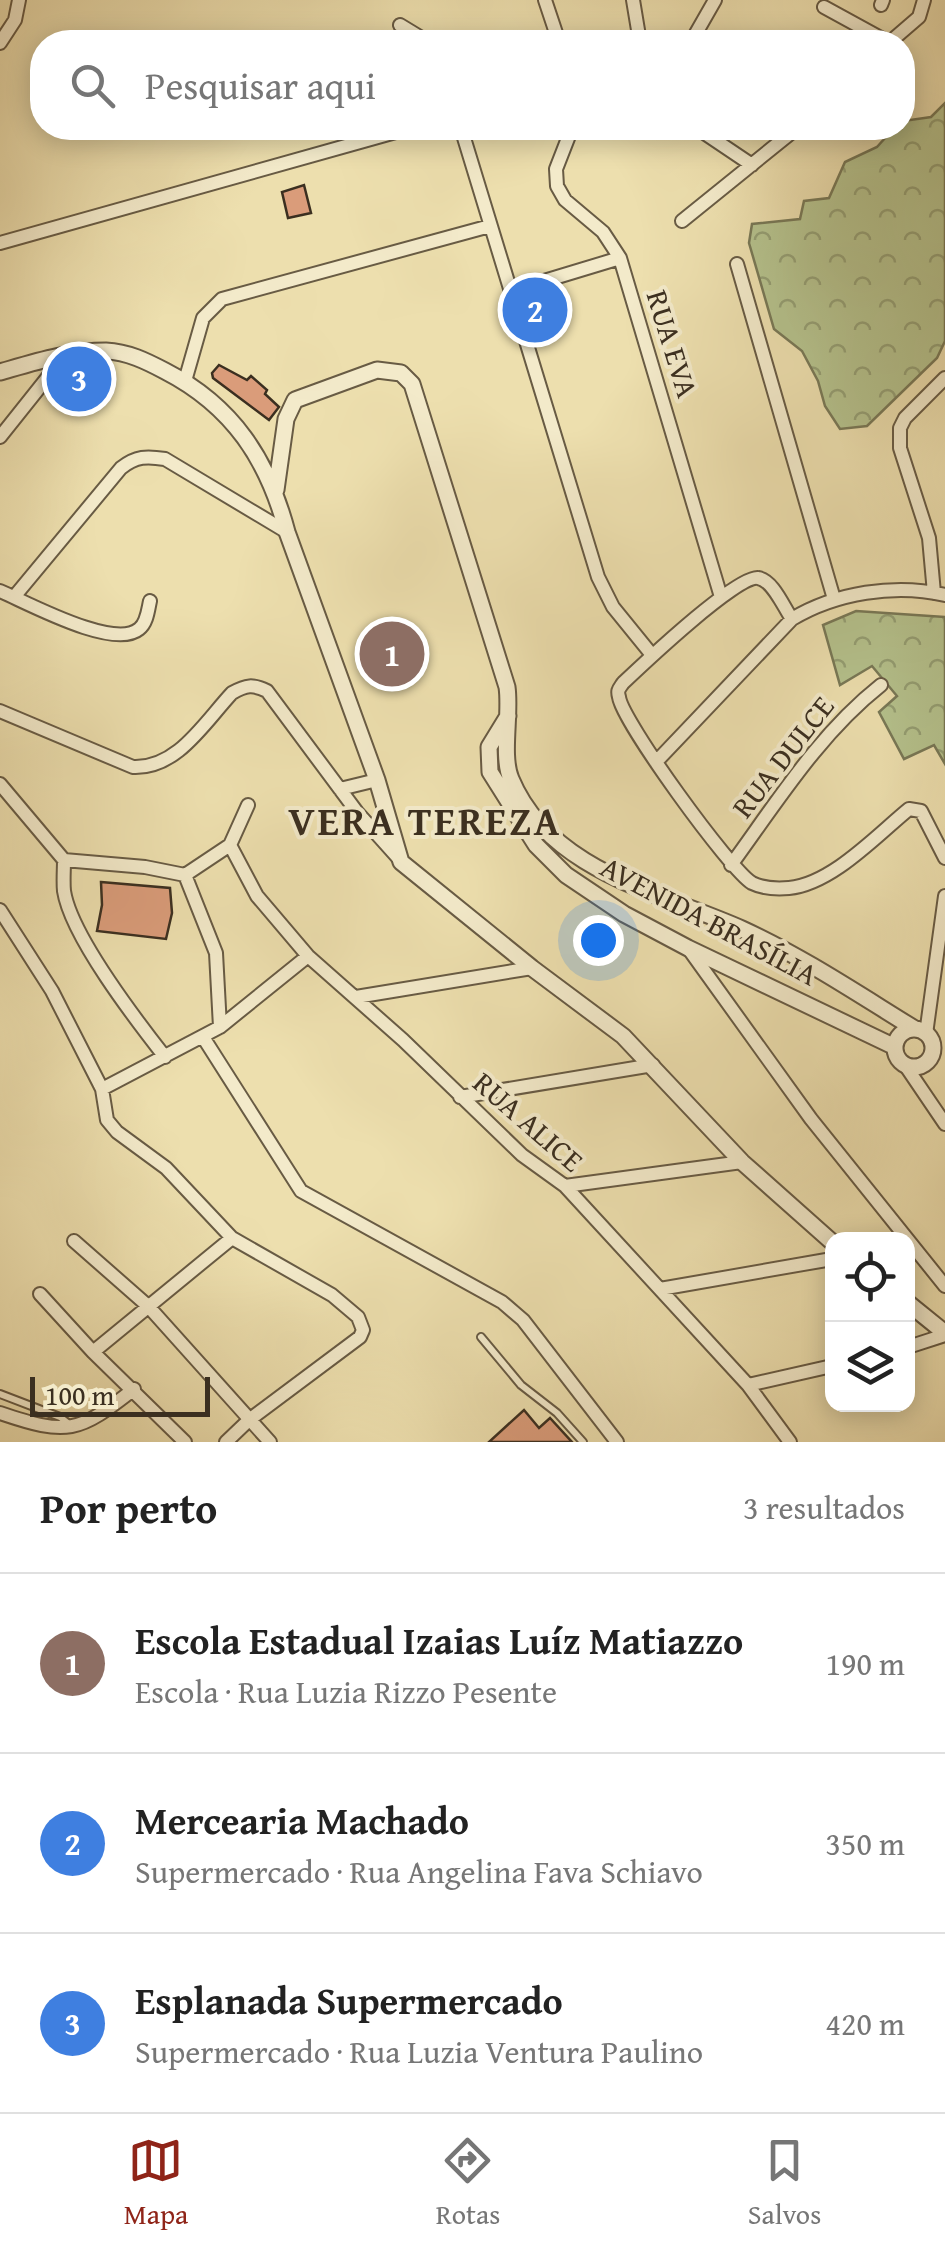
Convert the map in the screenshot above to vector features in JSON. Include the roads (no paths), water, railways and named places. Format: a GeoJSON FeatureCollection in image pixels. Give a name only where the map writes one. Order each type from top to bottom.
{"type":"FeatureCollection","features":[{"type":"Feature","properties":{"kind":"street"},"geometry":{"type":"LineString","coordinates":[[0,43],[16,20],[19,0]]}},
{"type":"Feature","properties":{"kind":"street"},"geometry":{"type":"LineString","coordinates":[[545,0],[555,30]]}},
{"type":"Feature","properties":{"kind":"street"},"geometry":{"type":"LineString","coordinates":[[633,0],[638,30]]}},
{"type":"Feature","properties":{"kind":"street"},"geometry":{"type":"LineString","coordinates":[[698,30],[715,0]]}},
{"type":"Feature","properties":{"kind":"street"},"geometry":{"type":"LineString","coordinates":[[904,30],[920,17],[924,1]]}},
{"type":"Feature","properties":{"kind":"street"},"geometry":{"type":"LineString","coordinates":[[824,8],[866,30]]}},
{"type":"Feature","properties":{"kind":"street"},"geometry":{"type":"LineString","coordinates":[[400,25],[408,30]]}},
{"type":"Feature","properties":{"kind":"street"},"geometry":{"type":"LineString","coordinates":[[0,244],[368,140]]}},
{"type":"Feature","properties":{"kind":"street"},"geometry":{"type":"LineString","coordinates":[[465,140],[598,577],[613,607],[652,656]]}},
{"type":"Feature","properties":{"kind":"street","name":"RUA EVA"},"geometry":{"type":"LineString","coordinates":[[567,140],[556,170],[556,186],[565,200],[603,232],[620,258],[721,597]]}},
{"type":"Feature","properties":{"kind":"street"},"geometry":{"type":"LineString","coordinates":[[715,140],[752,165]]}},
{"type":"Feature","properties":{"kind":"street"},"geometry":{"type":"LineString","coordinates":[[682,221],[779,140]]}},
{"type":"Feature","properties":{"kind":"street"},"geometry":{"type":"LineString","coordinates":[[185,381],[203,318],[216,303],[490,226]]}},
{"type":"Feature","properties":{"kind":"street"},"geometry":{"type":"LineString","coordinates":[[511,291],[620,258]]}},
{"type":"Feature","properties":{"kind":"street"},"geometry":{"type":"LineString","coordinates":[[737,264],[834,598]]}},
{"type":"Feature","properties":{"kind":"street"},"geometry":{"type":"LineString","coordinates":[[0,372],[67,353],[110,351],[140,358],[185,381],[226,412],[276,490],[378,780],[401,862]]}},
{"type":"Feature","properties":{"kind":"street"},"geometry":{"type":"LineString","coordinates":[[0,436],[67,353]]}},
{"type":"Feature","properties":{"kind":"street"},"geometry":{"type":"LineString","coordinates":[[246,508],[264,507],[276,490],[290,408],[304,396],[376,370],[401,373],[412,384],[507,688],[510,713],[503,780]]}},
{"type":"Feature","properties":{"kind":"street"},"geometry":{"type":"LineString","coordinates":[[656,762],[792,620],[834,598],[940,594],[929,538],[900,448],[900,428],[945,378]]}},
{"type":"Feature","properties":{"kind":"street"},"geometry":{"type":"LineString","coordinates":[[250,448],[268,445],[283,432]]}},
{"type":"Feature","properties":{"kind":"street"},"geometry":{"type":"LineString","coordinates":[[14,598],[133,458],[166,459],[288,532]]}},
{"type":"Feature","properties":{"kind":"street"},"geometry":{"type":"LineString","coordinates":[[929,538],[945,533]]}},
{"type":"Feature","properties":{"kind":"street"},"geometry":{"type":"LineString","coordinates":[[792,620],[768,582],[748,579],[721,597],[623,683],[620,702],[656,762],[731,865],[750,882],[764,887],[809,884],[856,854],[915,808],[921,811],[945,858]]}},
{"type":"Feature","properties":{"kind":"street"},"geometry":{"type":"LineString","coordinates":[[0,591],[102,634],[121,636],[136,632],[144,624],[150,601]]}},
{"type":"Feature","properties":{"kind":"street"},"geometry":{"type":"LineString","coordinates":[[0,711],[132,768],[148,768],[174,755],[232,693],[244,686],[256,685],[267,690],[340,789],[401,862],[604,1021],[653,1065],[742,1162],[825,1236]]}},
{"type":"Feature","properties":{"kind":"street","name":"RUA DULCE"},"geometry":{"type":"LineString","coordinates":[[731,865],[829,732],[848,710],[881,686]]}},
{"type":"Feature","properties":{"kind":"street"},"geometry":{"type":"LineString","coordinates":[[340,789],[378,780]]}},
{"type":"Feature","properties":{"kind":"street","name":"AVENIDA BRASÍLIA"},"geometry":{"type":"LineString","coordinates":[[503,780],[536,845],[566,875],[624,914],[688,948],[895,1046]]}},
{"type":"Feature","properties":{"kind":"street","name":"AVENIDA BRASÍLIA"},"geometry":{"type":"LineString","coordinates":[[503,780],[543,826],[592,864],[644,891],[742,929],[816,967],[930,1043]]}},
{"type":"Feature","properties":{"kind":"street"},"geometry":{"type":"LineString","coordinates":[[0,784],[64,860],[64,893],[77,925],[114,989],[165,1057]]}},
{"type":"Feature","properties":{"kind":"street"},"geometry":{"type":"LineString","coordinates":[[64,860],[145,867],[185,875],[230,845],[248,805]]}},
{"type":"Feature","properties":{"kind":"street","name":"RUA ALICE"},"geometry":{"type":"LineString","coordinates":[[230,845],[257,896],[308,956],[522,1154],[564,1186],[748,1385],[790,1442]]}},
{"type":"Feature","properties":{"kind":"street"},"geometry":{"type":"LineString","coordinates":[[185,875],[216,953],[220,1027]]}},
{"type":"Feature","properties":{"kind":"street"},"geometry":{"type":"LineString","coordinates":[[905,1064],[923,1065],[930,1043],[945,896]]}},
{"type":"Feature","properties":{"kind":"street"},"geometry":{"type":"LineString","coordinates":[[0,910],[52,991],[102,1089],[107,1120],[117,1132],[166,1168],[232,1238],[332,1295],[358,1317],[362,1326],[360,1336],[226,1442]]}},
{"type":"Feature","properties":{"kind":"street"},"geometry":{"type":"LineString","coordinates":[[688,948],[811,1120],[945,1286]]}},
{"type":"Feature","properties":{"kind":"street"},"geometry":{"type":"LineString","coordinates":[[102,1089],[220,1027],[308,956]]}},
{"type":"Feature","properties":{"kind":"street"},"geometry":{"type":"LineString","coordinates":[[356,998],[532,968]]}},
{"type":"Feature","properties":{"kind":"street"},"geometry":{"type":"LineString","coordinates":[[930,1043],[900,1036],[896,1054],[945,1124]]}},
{"type":"Feature","properties":{"kind":"street"},"geometry":{"type":"LineString","coordinates":[[203,1037],[301,1190],[502,1302],[523,1320],[617,1442]]}},
{"type":"Feature","properties":{"kind":"street"},"geometry":{"type":"LineString","coordinates":[[460,1097],[653,1065]]}},
{"type":"Feature","properties":{"kind":"street"},"geometry":{"type":"LineString","coordinates":[[564,1186],[742,1162]]}},
{"type":"Feature","properties":{"kind":"street"},"geometry":{"type":"LineString","coordinates":[[93,1352],[232,1238]]}},
{"type":"Feature","properties":{"kind":"street"},"geometry":{"type":"LineString","coordinates":[[74,1241],[148,1306],[270,1442]]}},
{"type":"Feature","properties":{"kind":"street"},"geometry":{"type":"LineString","coordinates":[[660,1288],[825,1260]]}},
{"type":"Feature","properties":{"kind":"street"},"geometry":{"type":"LineString","coordinates":[[40,1294],[185,1442]]}},
{"type":"Feature","properties":{"kind":"street"},"geometry":{"type":"LineString","coordinates":[[915,1308],[945,1334],[915,1345]]}},
{"type":"Feature","properties":{"kind":"street"},"geometry":{"type":"LineString","coordinates":[[748,1385],[825,1368]]}},
{"type":"Feature","properties":{"kind":"street"},"geometry":{"type":"LineString","coordinates":[[0,1413],[42,1427],[74,1428],[95,1420],[134,1389]]}},
{"type":"Feature","properties":{"kind":"lane"},"geometry":{"type":"LineString","coordinates":[[481,1337],[521,1385],[557,1413],[583,1442]]}},
{"type":"Feature","properties":{"kind":"lane"},"geometry":{"type":"LineString","coordinates":[[0,1394],[60,1417],[74,1428]]}},
{"type":"Feature","properties":{"kind":"place","name":"Mercearia Machado"},"geometry":{"type":"Point","coordinates":[535,310]}},
{"type":"Feature","properties":{"kind":"place","name":"Esplanada Supermercado"},"geometry":{"type":"Point","coordinates":[79,379]}},
{"type":"Feature","properties":{"kind":"place","name":"Escola Estadual Izaias Luíz Matiazzo"},"geometry":{"type":"Point","coordinates":[392,654]}},
{"type":"Feature","properties":{"kind":"district","name":"VERA TEREZA"},"geometry":{"type":"Point","coordinates":[425,821]}}]}
